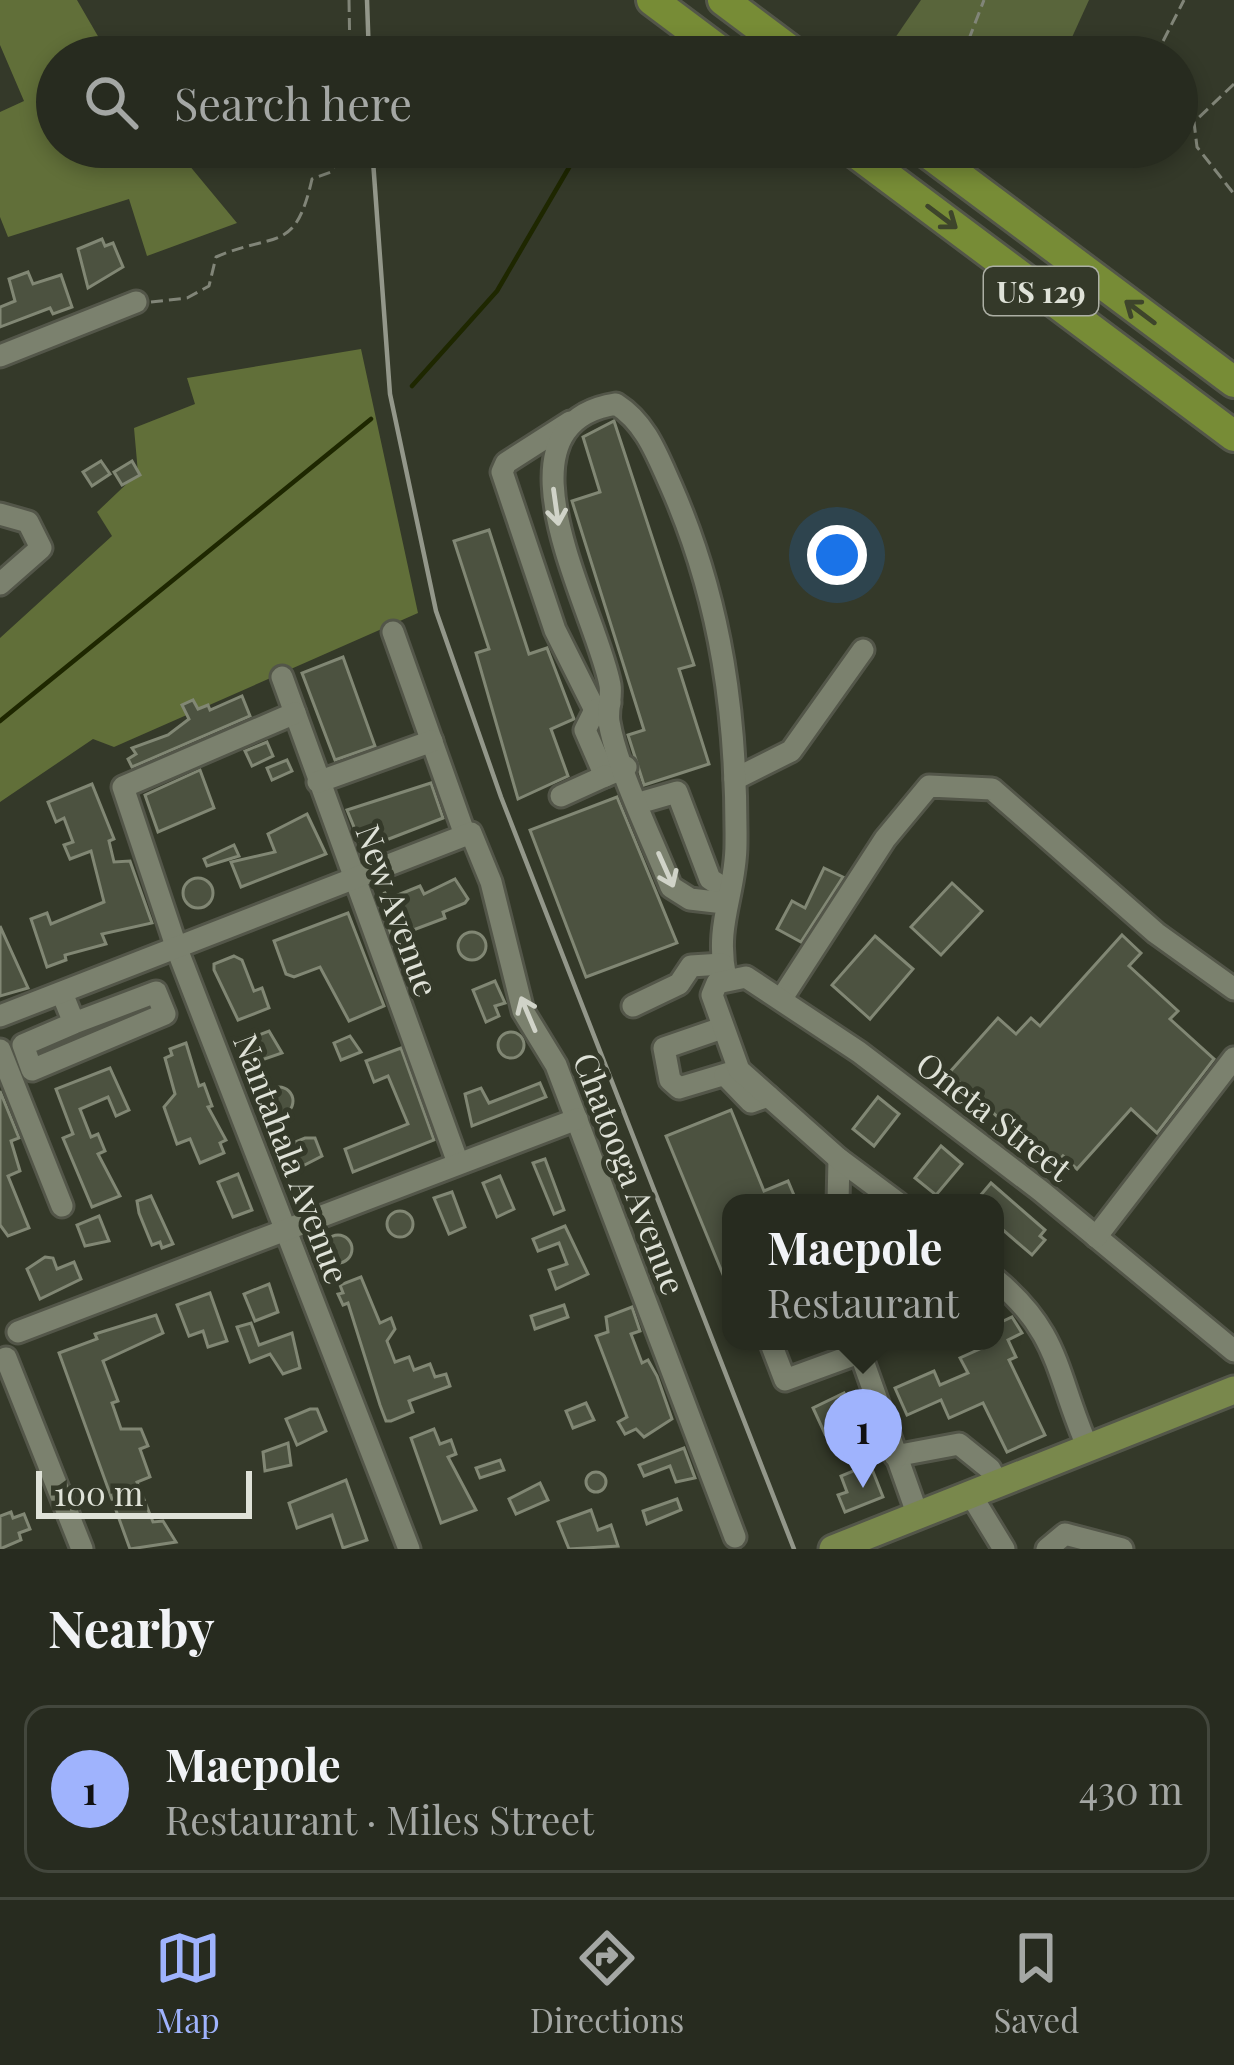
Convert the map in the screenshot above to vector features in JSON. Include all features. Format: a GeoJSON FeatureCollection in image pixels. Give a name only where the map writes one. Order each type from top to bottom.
{"type":"FeatureCollection","features":[{"type":"Feature","properties":{"kind":"highway"},"geometry":{"type":"LineString","coordinates":[[652,0],[700,36]]}},
{"type":"Feature","properties":{"kind":"highway"},"geometry":{"type":"LineString","coordinates":[[723,0],[772,36]]}},
{"type":"Feature","properties":{"kind":"highway","name":"US 129"},"geometry":{"type":"LineString","coordinates":[[876,168],[1234,436]]}},
{"type":"Feature","properties":{"kind":"highway","name":"US 129"},"geometry":{"type":"LineString","coordinates":[[948,168],[1234,382]]}},
{"type":"Feature","properties":{"kind":"main road"},"geometry":{"type":"LineString","coordinates":[[833,1549],[1234,1390]]}},
{"type":"Feature","properties":{"kind":"street"},"geometry":{"type":"LineString","coordinates":[[0,356],[136,302]]}},
{"type":"Feature","properties":{"kind":"street"},"geometry":{"type":"LineString","coordinates":[[725,896],[690,899],[671,887],[639,803],[616,772],[602,706],[567,653],[502,472],[506,463],[595,407],[616,404],[634,415],[655,450],[696,545],[728,670],[736,851],[725,896],[724,972],[717,983],[715,1005],[732,1072],[886,1194]]}},
{"type":"Feature","properties":{"kind":"street"},"geometry":{"type":"LineString","coordinates":[[571,422],[561,435],[551,501],[611,686],[602,706]]}},
{"type":"Feature","properties":{"kind":"street"},"geometry":{"type":"LineString","coordinates":[[0,514],[28,522],[41,548],[0,584]]}},
{"type":"Feature","properties":{"kind":"street","name":"Chatooga Avenue"},"geometry":{"type":"LineString","coordinates":[[393,632],[468,834],[491,882],[523,1011],[556,1065],[735,1537]]}},
{"type":"Feature","properties":{"kind":"street"},"geometry":{"type":"LineString","coordinates":[[567,653],[595,641]]}},
{"type":"Feature","properties":{"kind":"street"},"geometry":{"type":"LineString","coordinates":[[735,779],[791,751],[863,650]]}},
{"type":"Feature","properties":{"kind":"street","name":"New Avenue"},"geometry":{"type":"LineString","coordinates":[[282,677],[351,879],[458,1163]]}},
{"type":"Feature","properties":{"kind":"street","name":"Nantahala Avenue"},"geometry":{"type":"LineString","coordinates":[[295,713],[123,788],[177,949],[409,1549]]}},
{"type":"Feature","properties":{"kind":"street"},"geometry":{"type":"LineString","coordinates":[[318,782],[432,741]]}},
{"type":"Feature","properties":{"kind":"street"},"geometry":{"type":"LineString","coordinates":[[561,796],[616,772]]}},
{"type":"Feature","properties":{"kind":"street"},"geometry":{"type":"LineString","coordinates":[[782,998],[885,839],[929,786],[992,789],[1156,933],[1234,989]]}},
{"type":"Feature","properties":{"kind":"street"},"geometry":{"type":"LineString","coordinates":[[639,803],[677,791],[710,879],[725,896]]}},
{"type":"Feature","properties":{"kind":"street"},"geometry":{"type":"LineString","coordinates":[[0,1016],[468,834]]}},
{"type":"Feature","properties":{"kind":"street"},"geometry":{"type":"LineString","coordinates":[[633,1006],[679,984],[691,966],[724,972]]}},
{"type":"Feature","properties":{"kind":"street","name":"Oneta Street"},"geometry":{"type":"LineString","coordinates":[[724,972],[746,977],[782,998],[1096,1237],[1234,1351]]}},
{"type":"Feature","properties":{"kind":"street"},"geometry":{"type":"LineString","coordinates":[[62,992],[74,1023]]}},
{"type":"Feature","properties":{"kind":"street"},"geometry":{"type":"LineString","coordinates":[[21,1075],[165,1014],[156,992],[23,1045],[21,1075],[62,1206]]}},
{"type":"Feature","properties":{"kind":"street"},"geometry":{"type":"LineString","coordinates":[[722,1028],[664,1048],[663,1057],[679,1088],[732,1072]]}},
{"type":"Feature","properties":{"kind":"street"},"geometry":{"type":"LineString","coordinates":[[0,1050],[21,1075]]}},
{"type":"Feature","properties":{"kind":"street"},"geometry":{"type":"LineString","coordinates":[[1096,1237],[1234,1058]]}},
{"type":"Feature","properties":{"kind":"street"},"geometry":{"type":"LineString","coordinates":[[82,1549],[3,1358],[17,1348],[9,1326],[577,1119]]}},
{"type":"Feature","properties":{"kind":"street"},"geometry":{"type":"LineString","coordinates":[[838,1194],[839,1159]]}},
{"type":"Feature","properties":{"kind":"street"},"geometry":{"type":"LineString","coordinates":[[1004,1287],[1034,1313],[1044,1332],[1088,1448]]}},
{"type":"Feature","properties":{"kind":"street"},"geometry":{"type":"LineString","coordinates":[[773,1350],[785,1380],[825,1352]]}},
{"type":"Feature","properties":{"kind":"street"},"geometry":{"type":"LineString","coordinates":[[859,1350],[918,1516]]}},
{"type":"Feature","properties":{"kind":"street"},"geometry":{"type":"LineString","coordinates":[[896,1456],[959,1444],[990,1469],[998,1484]]}},
{"type":"Feature","properties":{"kind":"street"},"geometry":{"type":"LineString","coordinates":[[971,1495],[1004,1549]]}},
{"type":"Feature","properties":{"kind":"street"},"geometry":{"type":"LineString","coordinates":[[1047,1549],[1065,1534],[1122,1549]]}},
{"type":"Feature","properties":{"kind":"path"},"geometry":{"type":"LineString","coordinates":[[350,0],[350,36]]}},
{"type":"Feature","properties":{"kind":"path"},"geometry":{"type":"LineString","coordinates":[[970,36],[984,0]]}},
{"type":"Feature","properties":{"kind":"path"},"geometry":{"type":"LineString","coordinates":[[1166,36],[1184,0]]}},
{"type":"Feature","properties":{"kind":"path"},"geometry":{"type":"LineString","coordinates":[[1198,118],[1234,84]]}},
{"type":"Feature","properties":{"kind":"path"},"geometry":{"type":"LineString","coordinates":[[1198,150],[1234,194]]}},
{"type":"Feature","properties":{"kind":"path"},"geometry":{"type":"LineString","coordinates":[[136,302],[187,298],[209,286],[216,257],[291,234],[302,222],[312,179],[334,168]]}},
{"type":"Feature","properties":{"kind":"path"},"geometry":{"type":"LineString","coordinates":[[313,1258],[324,1254]]}},
{"type":"Feature","properties":{"kind":"green space"},"geometry":{"type":"Polygon","coordinates":[[[0,0],[77,0],[98,36],[36,36],[36,168],[191,168],[237,223],[147,256],[129,199],[8,237],[0,217],[0,112],[24,101],[0,45],[0,0]]]}},
{"type":"Feature","properties":{"kind":"green space"},"geometry":{"type":"Polygon","coordinates":[[[921,0],[1089,0],[1073,36],[896,36],[921,0]]]}},
{"type":"Feature","properties":{"kind":"green space"},"geometry":{"type":"Polygon","coordinates":[[[361,349],[418,613],[114,747],[93,739],[0,802],[0,638],[112,536],[97,512],[138,473],[134,428],[195,404],[187,378],[361,349]]]}},
{"type":"Feature","properties":{"kind":"building"},"geometry":{"type":"Polygon","coordinates":[[[102,239],[105,246],[113,243],[123,267],[88,288],[78,249],[102,239]]]}},
{"type":"Feature","properties":{"kind":"building"},"geometry":{"type":"Polygon","coordinates":[[[28,272],[33,284],[61,275],[72,307],[53,314],[50,308],[0,327],[0,307],[15,301],[9,279],[28,272]]]}},
{"type":"Feature","properties":{"kind":"building"},"geometry":{"type":"Polygon","coordinates":[[[614,421],[694,665],[679,669],[709,764],[644,785],[628,735],[644,730],[572,501],[600,492],[583,437],[614,421]]]}},
{"type":"Feature","properties":{"kind":"building"},"geometry":{"type":"Polygon","coordinates":[[[101,461],[110,474],[92,486],[83,472],[101,461]]]}},
{"type":"Feature","properties":{"kind":"building"},"geometry":{"type":"Polygon","coordinates":[[[132,461],[140,475],[122,485],[114,472],[132,461]]]}},
{"type":"Feature","properties":{"kind":"building"},"geometry":{"type":"Polygon","coordinates":[[[489,530],[529,654],[547,648],[574,719],[551,729],[568,776],[518,799],[476,653],[489,649],[454,541],[489,530]]]}},
{"type":"Feature","properties":{"kind":"building"},"geometry":{"type":"Polygon","coordinates":[[[343,657],[375,746],[335,760],[302,673],[343,657]]]}},
{"type":"Feature","properties":{"kind":"building"},"geometry":{"type":"Polygon","coordinates":[[[242,696],[250,716],[132,767],[128,759],[136,754],[132,748],[168,735],[189,719],[182,705],[193,700],[198,709],[208,705],[210,710],[242,696]]]}},
{"type":"Feature","properties":{"kind":"building"},"geometry":{"type":"Polygon","coordinates":[[[267,742],[273,756],[252,766],[245,751],[267,742]]]}},
{"type":"Feature","properties":{"kind":"building"},"geometry":{"type":"Polygon","coordinates":[[[287,760],[292,771],[272,780],[267,768],[287,760]]]}},
{"type":"Feature","properties":{"kind":"building"},"geometry":{"type":"Polygon","coordinates":[[[200,770],[214,808],[158,832],[145,795],[200,770]]]}},
{"type":"Feature","properties":{"kind":"building"},"geometry":{"type":"Polygon","coordinates":[[[431,783],[443,818],[363,849],[347,810],[431,783]]]}},
{"type":"Feature","properties":{"kind":"building"},"geometry":{"type":"Polygon","coordinates":[[[92,784],[114,839],[109,841],[114,862],[130,861],[152,923],[102,934],[106,944],[65,955],[66,960],[47,967],[31,919],[47,913],[51,924],[104,902],[91,851],[70,859],[64,845],[73,842],[64,818],[56,822],[48,802],[92,784]]]}},
{"type":"Feature","properties":{"kind":"building"},"geometry":{"type":"Polygon","coordinates":[[[617,797],[677,943],[586,977],[530,830],[617,797]]]}},
{"type":"Feature","properties":{"kind":"building"},"geometry":{"type":"Polygon","coordinates":[[[307,814],[326,854],[241,887],[231,862],[275,852],[268,834],[307,814]]]}},
{"type":"Feature","properties":{"kind":"building"},"geometry":{"type":"Polygon","coordinates":[[[234,845],[239,856],[207,866],[204,859],[234,845]]]}},
{"type":"Feature","properties":{"kind":"building"},"geometry":{"type":"Polygon","coordinates":[[[824,868],[843,877],[801,942],[777,929],[792,901],[805,908],[824,868]]]}},
{"type":"Feature","properties":{"kind":"building"},"geometry":{"type":"Polygon","coordinates":[[[198,878],[213,893],[198,908],[183,893],[198,878]]]}},
{"type":"Feature","properties":{"kind":"building"},"geometry":{"type":"Polygon","coordinates":[[[455,879],[468,899],[465,903],[443,912],[445,918],[392,938],[377,896],[385,893],[388,899],[420,886],[424,894],[455,879]]]}},
{"type":"Feature","properties":{"kind":"building"},"geometry":{"type":"Polygon","coordinates":[[[952,883],[982,911],[941,955],[911,927],[952,883]]]}},
{"type":"Feature","properties":{"kind":"building"},"geometry":{"type":"Polygon","coordinates":[[[348,913],[384,1006],[349,1021],[320,967],[294,977],[286,974],[274,941],[348,913]]]}},
{"type":"Feature","properties":{"kind":"building"},"geometry":{"type":"Polygon","coordinates":[[[0,926],[28,988],[0,996],[0,926]]]}},
{"type":"Feature","properties":{"kind":"building"},"geometry":{"type":"Polygon","coordinates":[[[472,932],[482,936],[486,946],[482,956],[472,960],[462,956],[458,946],[462,936],[472,932]]]}},
{"type":"Feature","properties":{"kind":"building"},"geometry":{"type":"Polygon","coordinates":[[[1122,935],[1141,953],[1129,966],[1178,1011],[1170,1019],[1214,1059],[1157,1133],[1131,1109],[1077,1169],[1063,1156],[1053,1167],[949,1073],[998,1018],[1016,1034],[1031,1018],[1040,1026],[1122,935]]]}},
{"type":"Feature","properties":{"kind":"building"},"geometry":{"type":"Polygon","coordinates":[[[875,936],[913,969],[870,1019],[832,985],[875,936]]]}},
{"type":"Feature","properties":{"kind":"building"},"geometry":{"type":"Polygon","coordinates":[[[234,956],[242,960],[254,991],[262,988],[269,1008],[238,1020],[214,970],[214,964],[234,956]]]}},
{"type":"Feature","properties":{"kind":"building"},"geometry":{"type":"Polygon","coordinates":[[[495,981],[505,1003],[495,1006],[499,1016],[486,1022],[473,990],[495,981]]]}},
{"type":"Feature","properties":{"kind":"building"},"geometry":{"type":"Polygon","coordinates":[[[269,1031],[282,1053],[250,1064],[241,1042],[269,1031]]]}},
{"type":"Feature","properties":{"kind":"building"},"geometry":{"type":"Polygon","coordinates":[[[511,1032],[524,1045],[511,1058],[498,1045],[511,1032]]]}},
{"type":"Feature","properties":{"kind":"building"},"geometry":{"type":"Polygon","coordinates":[[[350,1036],[361,1052],[341,1060],[334,1043],[350,1036]]]}},
{"type":"Feature","properties":{"kind":"building"},"geometry":{"type":"Polygon","coordinates":[[[186,1043],[199,1086],[204,1084],[212,1106],[208,1107],[226,1140],[220,1143],[224,1153],[200,1163],[190,1139],[177,1144],[164,1107],[175,1094],[165,1058],[172,1055],[170,1049],[186,1043]]]}},
{"type":"Feature","properties":{"kind":"building"},"geometry":{"type":"Polygon","coordinates":[[[401,1048],[434,1140],[353,1172],[345,1149],[408,1124],[388,1076],[374,1082],[366,1061],[401,1048]]]}},
{"type":"Feature","properties":{"kind":"building"},"geometry":{"type":"Polygon","coordinates":[[[110,1068],[129,1110],[116,1116],[108,1097],[80,1109],[91,1137],[98,1134],[105,1151],[98,1154],[120,1196],[92,1207],[63,1138],[73,1134],[56,1089],[110,1068]]]}},
{"type":"Feature","properties":{"kind":"building"},"geometry":{"type":"Polygon","coordinates":[[[540,1083],[546,1097],[472,1126],[465,1094],[481,1088],[489,1103],[540,1083]]]}},
{"type":"Feature","properties":{"kind":"building"},"geometry":{"type":"Polygon","coordinates":[[[279,1087],[289,1091],[293,1101],[289,1111],[279,1115],[269,1111],[265,1101],[269,1091],[279,1087]]]}},
{"type":"Feature","properties":{"kind":"building"},"geometry":{"type":"Polygon","coordinates":[[[0,1091],[19,1138],[11,1141],[20,1171],[8,1176],[29,1228],[8,1236],[0,1225],[0,1091]]]}},
{"type":"Feature","properties":{"kind":"building"},"geometry":{"type":"Polygon","coordinates":[[[878,1097],[899,1114],[874,1146],[853,1129],[878,1097]]]}},
{"type":"Feature","properties":{"kind":"building"},"geometry":{"type":"Polygon","coordinates":[[[731,1110],[764,1191],[788,1181],[793,1194],[722,1194],[722,1272],[666,1136],[731,1110]]]}},
{"type":"Feature","properties":{"kind":"building"},"geometry":{"type":"Polygon","coordinates":[[[315,1138],[322,1156],[293,1171],[283,1147],[315,1138]]]}},
{"type":"Feature","properties":{"kind":"building"},"geometry":{"type":"Polygon","coordinates":[[[941,1146],[962,1164],[937,1194],[915,1178],[941,1146]]]}},
{"type":"Feature","properties":{"kind":"building"},"geometry":{"type":"Polygon","coordinates":[[[545,1159],[564,1210],[554,1214],[533,1163],[545,1159]]]}},
{"type":"Feature","properties":{"kind":"building"},"geometry":{"type":"Polygon","coordinates":[[[238,1174],[252,1210],[233,1217],[218,1182],[238,1174]]]}},
{"type":"Feature","properties":{"kind":"building"},"geometry":{"type":"Polygon","coordinates":[[[500,1176],[514,1209],[497,1217],[483,1183],[500,1176]]]}},
{"type":"Feature","properties":{"kind":"building"},"geometry":{"type":"Polygon","coordinates":[[[991,1183],[1004,1194],[982,1194],[991,1183]]]}},
{"type":"Feature","properties":{"kind":"building"},"geometry":{"type":"Polygon","coordinates":[[[452,1192],[465,1227],[449,1234],[434,1198],[452,1192]]]}},
{"type":"Feature","properties":{"kind":"building"},"geometry":{"type":"Polygon","coordinates":[[[1004,1194],[1045,1230],[1040,1236],[1045,1240],[1032,1255],[1004,1231],[1004,1194]]]}},
{"type":"Feature","properties":{"kind":"building"},"geometry":{"type":"Polygon","coordinates":[[[151,1196],[173,1244],[162,1248],[160,1242],[152,1245],[139,1213],[137,1201],[151,1196]]]}},
{"type":"Feature","properties":{"kind":"building"},"geometry":{"type":"Polygon","coordinates":[[[400,1211],[413,1224],[400,1237],[387,1224],[400,1211]]]}},
{"type":"Feature","properties":{"kind":"building"},"geometry":{"type":"Polygon","coordinates":[[[99,1216],[109,1241],[85,1246],[77,1225],[99,1216]]]}},
{"type":"Feature","properties":{"kind":"building"},"geometry":{"type":"Polygon","coordinates":[[[565,1226],[588,1274],[556,1289],[549,1270],[567,1264],[559,1243],[538,1251],[533,1239],[565,1226]]]}},
{"type":"Feature","properties":{"kind":"building"},"geometry":{"type":"Polygon","coordinates":[[[338,1235],[348,1239],[352,1249],[348,1259],[338,1263],[328,1259],[324,1249],[328,1239],[338,1235]]]}},
{"type":"Feature","properties":{"kind":"building"},"geometry":{"type":"Polygon","coordinates":[[[45,1257],[53,1258],[57,1269],[74,1262],[81,1279],[40,1299],[27,1269],[45,1257]]]}},
{"type":"Feature","properties":{"kind":"building"},"geometry":{"type":"Polygon","coordinates":[[[361,1277],[380,1323],[391,1318],[395,1329],[387,1341],[395,1362],[409,1357],[414,1370],[430,1364],[435,1377],[446,1374],[450,1386],[409,1401],[413,1412],[391,1421],[386,1421],[380,1405],[348,1303],[343,1305],[338,1294],[343,1293],[340,1285],[361,1277]]]}},
{"type":"Feature","properties":{"kind":"building"},"geometry":{"type":"Polygon","coordinates":[[[269,1284],[278,1312],[255,1321],[244,1294],[269,1284]]]}},
{"type":"Feature","properties":{"kind":"building"},"geometry":{"type":"Polygon","coordinates":[[[210,1293],[227,1341],[208,1347],[203,1331],[189,1336],[177,1305],[210,1293]]]}},
{"type":"Feature","properties":{"kind":"building"},"geometry":{"type":"Polygon","coordinates":[[[564,1305],[568,1317],[535,1329],[531,1316],[564,1305]]]}},
{"type":"Feature","properties":{"kind":"building"},"geometry":{"type":"Polygon","coordinates":[[[632,1307],[640,1331],[631,1334],[642,1363],[648,1360],[657,1376],[672,1419],[644,1437],[636,1429],[625,1434],[618,1422],[627,1417],[596,1336],[608,1332],[606,1317],[632,1307]]]}},
{"type":"Feature","properties":{"kind":"building"},"geometry":{"type":"Polygon","coordinates":[[[156,1315],[163,1333],[103,1361],[118,1401],[112,1403],[121,1429],[141,1429],[148,1446],[140,1449],[150,1477],[137,1482],[153,1522],[163,1521],[176,1542],[130,1549],[59,1353],[97,1339],[95,1334],[156,1315]]]}},
{"type":"Feature","properties":{"kind":"building"},"geometry":{"type":"Polygon","coordinates":[[[1012,1317],[1022,1333],[1008,1340],[1016,1357],[1009,1360],[1045,1435],[1007,1452],[983,1403],[949,1418],[941,1400],[907,1415],[895,1388],[934,1371],[940,1385],[968,1373],[960,1358],[977,1350],[1004,1350],[1004,1321],[1012,1317]]]}},
{"type":"Feature","properties":{"kind":"building"},"geometry":{"type":"Polygon","coordinates":[[[251,1323],[259,1345],[292,1333],[300,1368],[283,1374],[270,1354],[250,1362],[237,1327],[251,1323]]]}},
{"type":"Feature","properties":{"kind":"building"},"geometry":{"type":"Polygon","coordinates":[[[844,1393],[856,1418],[825,1434],[813,1408],[844,1393]]]}},
{"type":"Feature","properties":{"kind":"building"},"geometry":{"type":"Polygon","coordinates":[[[586,1403],[594,1420],[573,1428],[566,1411],[586,1403]]]}},
{"type":"Feature","properties":{"kind":"building"},"geometry":{"type":"Polygon","coordinates":[[[317,1409],[326,1431],[297,1445],[286,1419],[317,1409]]]}},
{"type":"Feature","properties":{"kind":"building"},"geometry":{"type":"Polygon","coordinates":[[[434,1429],[440,1444],[451,1440],[456,1454],[448,1457],[476,1510],[441,1523],[411,1438],[434,1429]]]}},
{"type":"Feature","properties":{"kind":"building"},"geometry":{"type":"Polygon","coordinates":[[[288,1443],[291,1465],[265,1471],[263,1452],[288,1443]]]}},
{"type":"Feature","properties":{"kind":"building"},"geometry":{"type":"Polygon","coordinates":[[[684,1448],[695,1478],[676,1482],[670,1466],[644,1476],[639,1465],[684,1448]]]}},
{"type":"Feature","properties":{"kind":"building"},"geometry":{"type":"Polygon","coordinates":[[[500,1460],[504,1470],[480,1478],[476,1468],[500,1460]]]}},
{"type":"Feature","properties":{"kind":"building"},"geometry":{"type":"Polygon","coordinates":[[[870,1464],[883,1497],[845,1512],[838,1495],[847,1492],[841,1476],[870,1464]]]}},
{"type":"Feature","properties":{"kind":"building"},"geometry":{"type":"Polygon","coordinates":[[[596,1472],[606,1482],[596,1492],[586,1482],[596,1472]]]}},
{"type":"Feature","properties":{"kind":"building"},"geometry":{"type":"Polygon","coordinates":[[[346,1480],[367,1540],[343,1548],[332,1515],[297,1528],[289,1503],[346,1480]]]}},
{"type":"Feature","properties":{"kind":"building"},"geometry":{"type":"Polygon","coordinates":[[[540,1483],[548,1500],[516,1514],[509,1499],[540,1483]]]}},
{"type":"Feature","properties":{"kind":"building"},"geometry":{"type":"Polygon","coordinates":[[[677,1499],[681,1510],[647,1524],[643,1511],[677,1499]]]}},
{"type":"Feature","properties":{"kind":"building"},"geometry":{"type":"Polygon","coordinates":[[[591,1510],[598,1530],[611,1525],[618,1546],[569,1549],[558,1522],[591,1510]]]}},
{"type":"Feature","properties":{"kind":"building"},"geometry":{"type":"Polygon","coordinates":[[[11,1512],[13,1518],[24,1514],[30,1529],[19,1533],[21,1540],[0,1549],[0,1516],[11,1512]]]}},
{"type":"Feature","properties":{"kind":"waterway"},"geometry":{"type":"LineString","coordinates":[[412,386],[497,291],[569,168]]}},
{"type":"Feature","properties":{"kind":"waterway"},"geometry":{"type":"LineString","coordinates":[[0,721],[371,419]]}},
{"type":"Feature","properties":{"kind":"railway"},"geometry":{"type":"LineString","coordinates":[[367,0],[368,36]]}},
{"type":"Feature","properties":{"kind":"railway"},"geometry":{"type":"LineString","coordinates":[[374,168],[390,394],[436,611],[501,797],[794,1549]]}},
{"type":"Feature","properties":{"kind":"place","name":"Maepole"},"geometry":{"type":"Point","coordinates":[863,1488]}}]}
